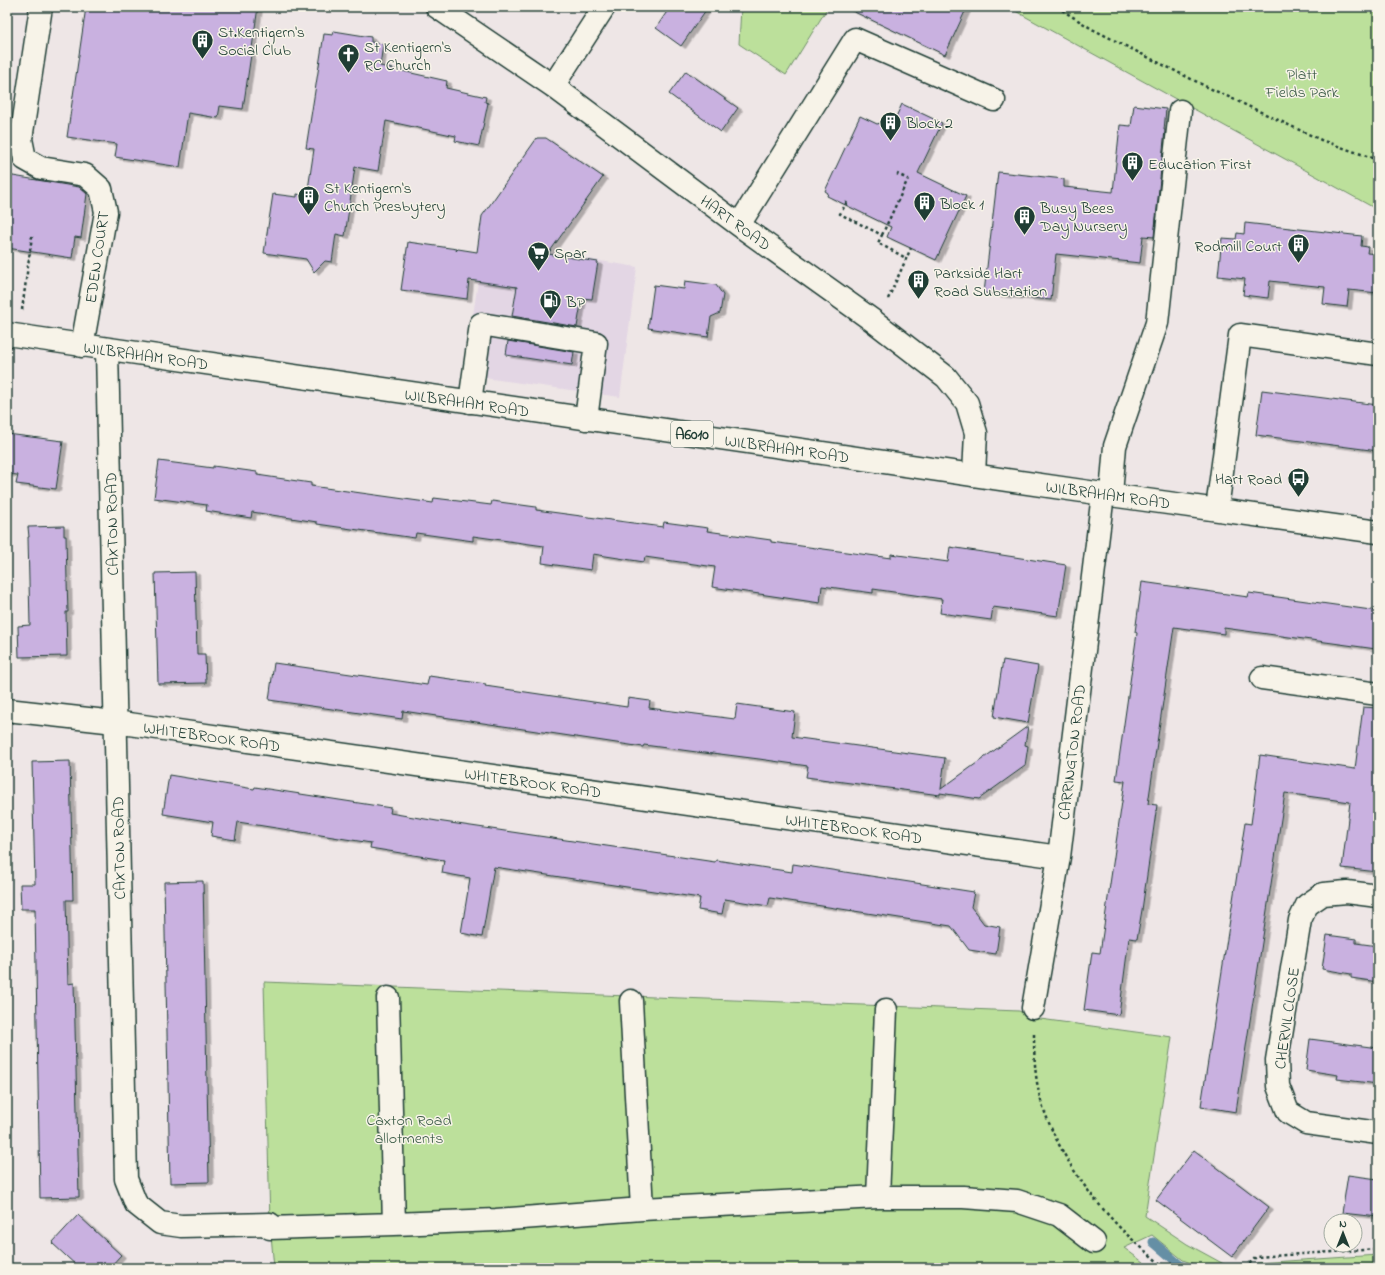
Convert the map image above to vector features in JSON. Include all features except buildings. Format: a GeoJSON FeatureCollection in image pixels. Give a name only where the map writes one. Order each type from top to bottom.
{"type":"FeatureCollection","features":[{"type":"Feature","properties":{"kind":"main road","name":"EDEN COURT"},"geometry":{"type":"LineString","coordinates":[[42,7],[21,139],[25,159],[41,168],[85,175],[101,189],[106,212],[82,346]]}},
{"type":"Feature","properties":{"kind":"main road","name":"HART ROAD"},"geometry":{"type":"LineString","coordinates":[[437,7],[553,86],[740,225],[872,320],[946,377],[967,403],[976,433],[974,475]]}},
{"type":"Feature","properties":{"kind":"main road"},"geometry":{"type":"LineString","coordinates":[[553,86],[604,7]]}},
{"type":"Feature","properties":{"kind":"main road"},"geometry":{"type":"LineString","coordinates":[[740,225],[855,39],[994,100]]}},
{"type":"Feature","properties":{"kind":"main road","name":"CARRINGTON ROAD"},"geometry":{"type":"LineString","coordinates":[[1033,1008],[1059,857],[1107,494],[1115,446],[1157,323],[1180,111]]}},
{"type":"Feature","properties":{"kind":"main road"},"geometry":{"type":"LineString","coordinates":[[470,402],[481,324],[596,343],[586,419]]}},
{"type":"Feature","properties":{"kind":"main road","name":"WILBRAHAM ROAD"},"geometry":{"type":"LineString","coordinates":[[12,335],[107,350],[1378,532]]}},
{"type":"Feature","properties":{"kind":"main road"},"geometry":{"type":"LineString","coordinates":[[1217,509],[1240,335],[1378,354]]}},
{"type":"Feature","properties":{"kind":"main road","name":"CAXTON ROAD"},"geometry":{"type":"LineString","coordinates":[[107,350],[126,1179],[136,1204],[160,1222],[181,1226],[270,1224],[270,1228],[394,1224]]}},
{"type":"Feature","properties":{"kind":"main road"},"geometry":{"type":"LineString","coordinates":[[1262,678],[1378,694]]}},
{"type":"Feature","properties":{"kind":"main road","name":"WHITEBROOK ROAD"},"geometry":{"type":"LineString","coordinates":[[7,710],[115,722],[1059,857]]}},
{"type":"Feature","properties":{"kind":"main road","name":"CHERVIL CLOSE"},"geometry":{"type":"LineString","coordinates":[[1378,896],[1346,892],[1323,894],[1307,905],[1300,920],[1277,1060],[1278,1086],[1288,1112],[1306,1123],[1378,1133]]}},
{"type":"Feature","properties":{"kind":"main road"},"geometry":{"type":"LineString","coordinates":[[388,998],[394,1224],[496,1220],[642,1209],[878,1197],[963,1197],[1018,1201],[1060,1215],[1094,1242]]}},
{"type":"Feature","properties":{"kind":"main road"},"geometry":{"type":"LineString","coordinates":[[631,1001],[642,1209]]}},
{"type":"Feature","properties":{"kind":"main road"},"geometry":{"type":"LineString","coordinates":[[878,1197],[886,1010]]}},
{"type":"Feature","properties":{"kind":"path"},"geometry":{"type":"LineString","coordinates":[[1057,7],[1092,29],[1205,86],[1321,140],[1378,160]]}},
{"type":"Feature","properties":{"kind":"path"},"geometry":{"type":"LineString","coordinates":[[897,174],[908,179],[878,243],[906,258]]}},
{"type":"Feature","properties":{"kind":"path"},"geometry":{"type":"LineString","coordinates":[[898,201],[903,203]]}},
{"type":"Feature","properties":{"kind":"path"},"geometry":{"type":"LineString","coordinates":[[847,202],[840,214],[882,235]]}},
{"type":"Feature","properties":{"kind":"path"},"geometry":{"type":"LineString","coordinates":[[12,335],[32,236]]}},
{"type":"Feature","properties":{"kind":"path"},"geometry":{"type":"LineString","coordinates":[[872,320],[890,296],[910,248]]}},
{"type":"Feature","properties":{"kind":"path"},"geometry":{"type":"LineString","coordinates":[[1033,1008],[1034,1062],[1042,1103],[1061,1148],[1080,1182],[1112,1219],[1158,1262],[1167,1268]]}},
{"type":"Feature","properties":{"kind":"path"},"geometry":{"type":"LineString","coordinates":[[1245,1268],[1256,1257],[1378,1249]]}},
{"type":"Feature","properties":{"kind":"shaded area"},"geometry":{"type":"Polygon","coordinates":[[[484,242],[637,267],[620,397],[464,375],[484,242]]]}},
{"type":"Feature","properties":{"kind":"green space"},"geometry":{"type":"Polygon","coordinates":[[[741,7],[828,7],[786,75],[739,44],[741,7]]]}},
{"type":"Feature","properties":{"kind":"green space","name":"Platt Fields Park"},"geometry":{"type":"Polygon","coordinates":[[[1008,7],[1378,7],[1378,210],[1037,23],[1008,7]]]}},
{"type":"Feature","properties":{"kind":"green space","name":"Caxton Road allotments"},"geometry":{"type":"Polygon","coordinates":[[[264,982],[1019,1011],[1033,1018],[1172,1037],[1145,1216],[1187,1244],[1231,1268],[1204,1268],[1183,1260],[1152,1235],[1124,1248],[1151,1268],[274,1268],[270,1224],[264,982]]]}},
{"type":"Feature","properties":{"kind":"green space"},"geometry":{"type":"Polygon","coordinates":[[[1378,1255],[1378,1268],[1254,1268],[1257,1263],[1378,1255]]]}},
{"type":"Feature","properties":{"kind":"waterway"},"geometry":{"type":"LineString","coordinates":[[1153,1242],[1180,1265],[1188,1268]]}},
{"type":"Feature","properties":{"kind":"place","name":"St.Kentigern's Social Club"},"geometry":{"type":"Point","coordinates":[202,60]}},
{"type":"Feature","properties":{"kind":"place","name":"St Kentigern's RC Church"},"geometry":{"type":"Point","coordinates":[348,74]}},
{"type":"Feature","properties":{"kind":"place","name":"Block 2"},"geometry":{"type":"Point","coordinates":[890,142]}},
{"type":"Feature","properties":{"kind":"place","name":"Education First"},"geometry":{"type":"Point","coordinates":[1133,182]}},
{"type":"Feature","properties":{"kind":"place","name":"St Kentigern's Church Presbytery"},"geometry":{"type":"Point","coordinates":[309,216]}},
{"type":"Feature","properties":{"kind":"place","name":"Block 1"},"geometry":{"type":"Point","coordinates":[924,222]}},
{"type":"Feature","properties":{"kind":"place","name":"Busy Bees Day Nursery"},"geometry":{"type":"Point","coordinates":[1024,236]}},
{"type":"Feature","properties":{"kind":"place","name":"Rodmill Court"},"geometry":{"type":"Point","coordinates":[1298,264]}},
{"type":"Feature","properties":{"kind":"place","name":"Spar"},"geometry":{"type":"Point","coordinates":[539,272]}},
{"type":"Feature","properties":{"kind":"place","name":"Parkside Hart Road Substation"},"geometry":{"type":"Point","coordinates":[919,300]}},
{"type":"Feature","properties":{"kind":"place","name":"BP"},"geometry":{"type":"Point","coordinates":[551,320]}},
{"type":"Feature","properties":{"kind":"place","name":"Hart Road"},"geometry":{"type":"Point","coordinates":[1298,498]}}]}
